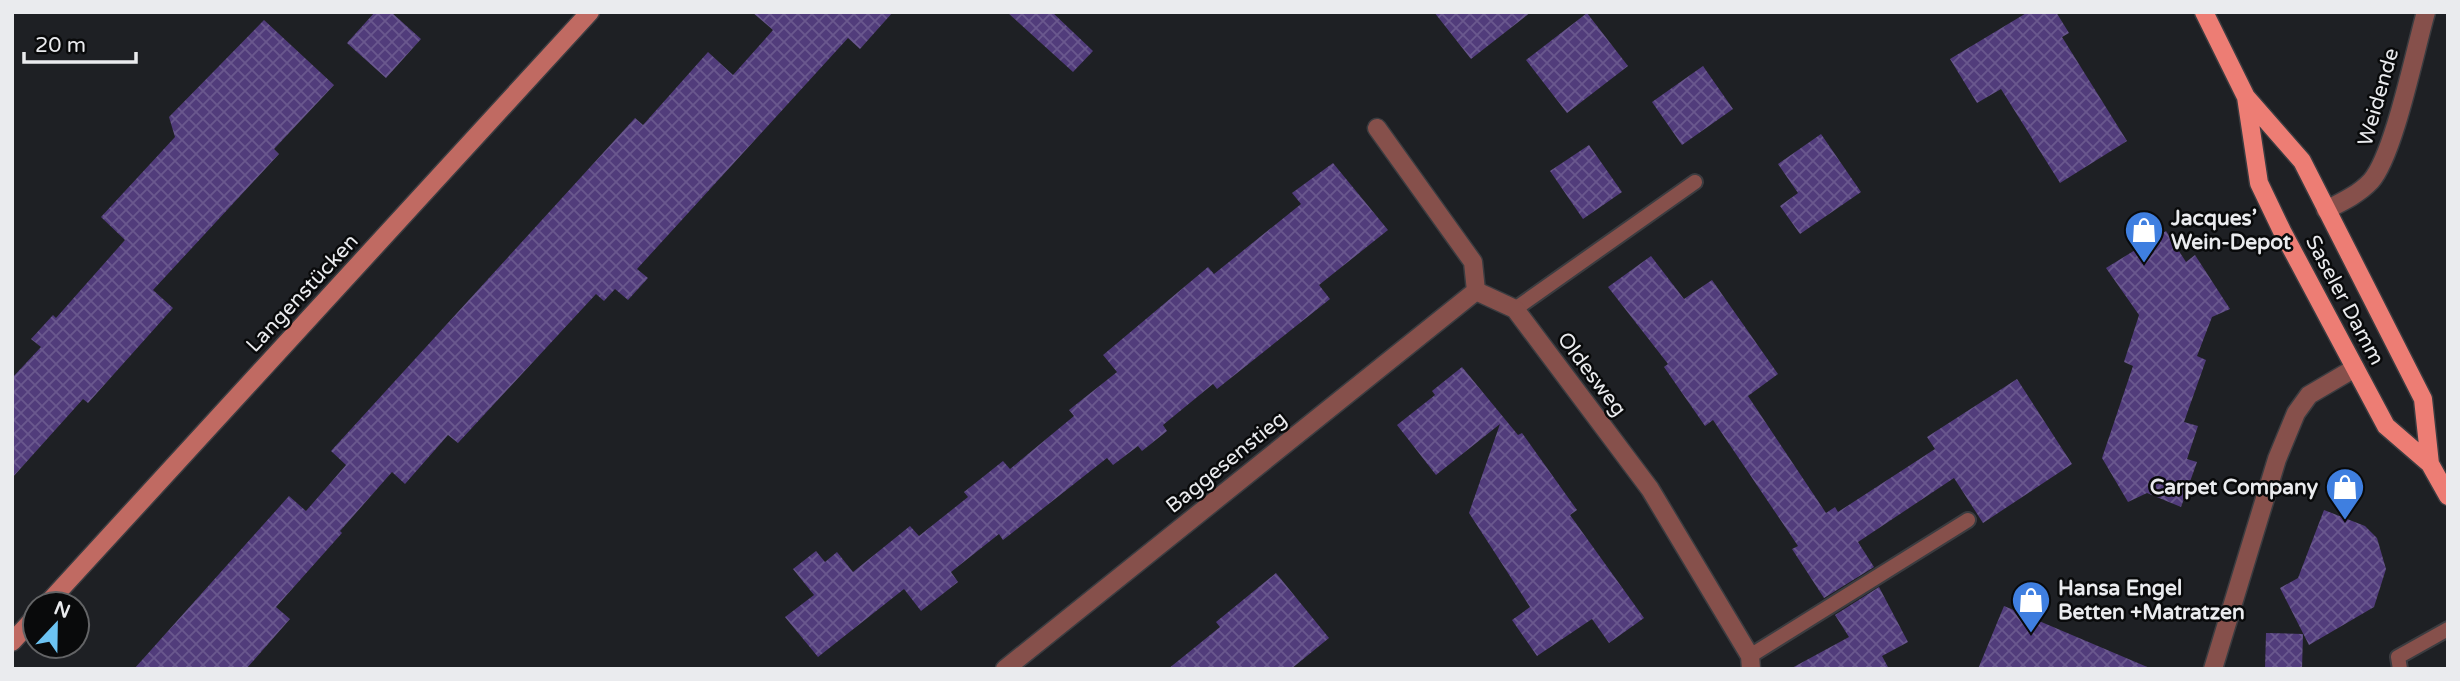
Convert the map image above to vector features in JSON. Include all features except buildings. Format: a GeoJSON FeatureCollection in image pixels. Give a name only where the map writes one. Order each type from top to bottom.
{"type":"FeatureCollection","features":[{"type":"Feature","properties":{"kind":"main road","name":"Saseler Damm"},"geometry":{"type":"LineString","coordinates":[[2204,12],[2246,97],[2302,161],[2423,399],[2430,464]]}},
{"type":"Feature","properties":{"kind":"main road","name":"Saseler Damm"},"geometry":{"type":"LineString","coordinates":[[2246,97],[2259,183],[2386,426],[2430,464],[2448,496]]}},
{"type":"Feature","properties":{"kind":"street","name":"Langenstücken"},"geometry":{"type":"LineString","coordinates":[[60,590],[590,12]]}},
{"type":"Feature","properties":{"kind":"street","name":"Weidende"},"geometry":{"type":"LineString","coordinates":[[2326,210],[2353,196],[2371,180],[2385,158],[2426,12]]}},
{"type":"Feature","properties":{"kind":"street"},"geometry":{"type":"LineString","coordinates":[[1377,128],[1474,262],[1476,291]]}},
{"type":"Feature","properties":{"kind":"street","name":"Oldesweg"},"geometry":{"type":"LineString","coordinates":[[1476,291],[1515,309],[1650,489],[1751,662]]}},
{"type":"Feature","properties":{"kind":"street","name":"Baggesenstieg"},"geometry":{"type":"LineString","coordinates":[[1005,669],[1476,291]]}},
{"type":"Feature","properties":{"kind":"street"},"geometry":{"type":"LineString","coordinates":[[2213,669],[2277,459],[2297,413],[2309,395],[2355,368]]}},
{"type":"Feature","properties":{"kind":"lane"},"geometry":{"type":"LineString","coordinates":[[1515,309],[1695,182]]}},
{"type":"Feature","properties":{"kind":"lane"},"geometry":{"type":"LineString","coordinates":[[1751,662],[1968,520]]}},
{"type":"Feature","properties":{"kind":"lane"},"geometry":{"type":"LineString","coordinates":[[2400,669],[2398,657],[2448,629]]}},
{"type":"Feature","properties":{"kind":"place","name":"Jacques’ Wein-Depot"},"geometry":{"type":"Point","coordinates":[2144,264]}},
{"type":"Feature","properties":{"kind":"place","name":"Carpet Company"},"geometry":{"type":"Point","coordinates":[2345,521]}},
{"type":"Feature","properties":{"kind":"place","name":"Hansa Engel Betten +Matratzen"},"geometry":{"type":"Point","coordinates":[2031,634]}}]}
